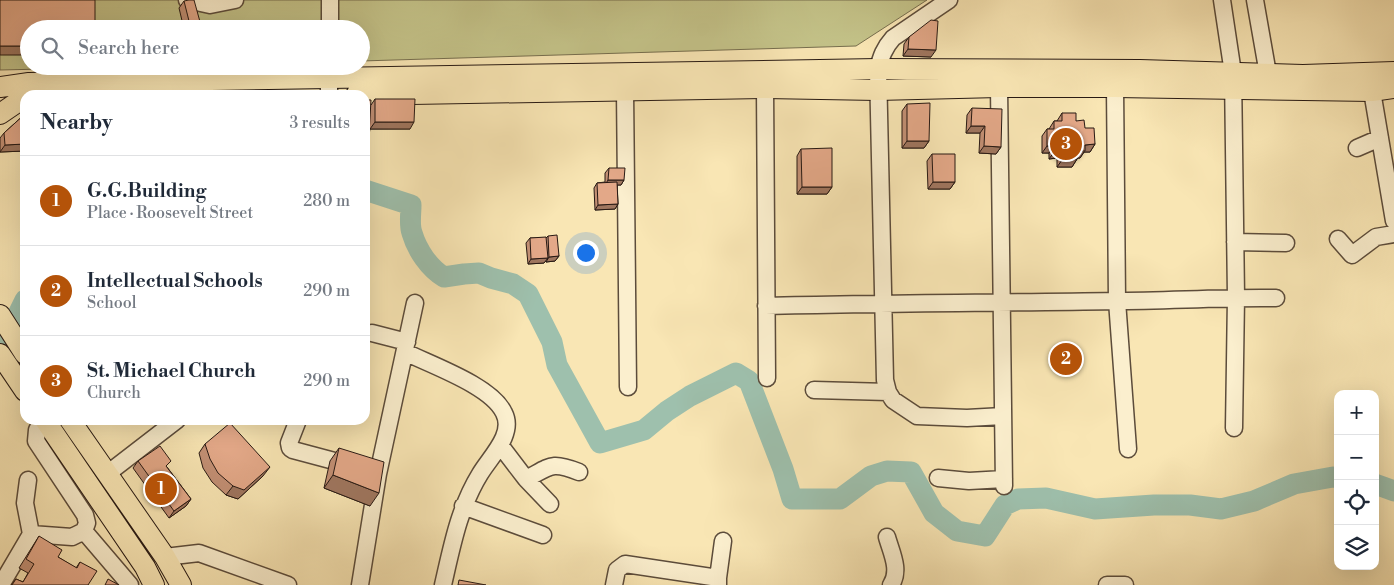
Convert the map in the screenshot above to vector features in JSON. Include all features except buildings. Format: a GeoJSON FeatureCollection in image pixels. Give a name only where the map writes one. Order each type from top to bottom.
{"type":"FeatureCollection","features":[{"type":"Feature","properties":{"kind":"main road"},"geometry":{"type":"LineString","coordinates":[[370,94],[635,85],[878,69],[1132,70],[1233,81],[1372,91],[1394,88]]}},
{"type":"Feature","properties":{"kind":"main road"},"geometry":{"type":"LineString","coordinates":[[112,90],[329,80],[366,76],[635,85],[877,90],[999,86],[1116,86],[1233,81],[1268,74],[1383,74],[1394,72]]}},
{"type":"Feature","properties":{"kind":"main road"},"geometry":{"type":"LineString","coordinates":[[0,79],[20,91]]}},
{"type":"Feature","properties":{"kind":"main road"},"geometry":{"type":"LineString","coordinates":[[0,87],[20,93]]}},
{"type":"Feature","properties":{"kind":"main road"},"geometry":{"type":"LineString","coordinates":[[0,106],[20,96]]}},
{"type":"Feature","properties":{"kind":"main road"},"geometry":{"type":"LineString","coordinates":[[0,114],[20,98]]}},
{"type":"Feature","properties":{"kind":"main road"},"geometry":{"type":"LineString","coordinates":[[0,315],[20,346]]}},
{"type":"Feature","properties":{"kind":"main road"},"geometry":{"type":"LineString","coordinates":[[0,354],[20,384]]}},
{"type":"Feature","properties":{"kind":"main road"},"geometry":{"type":"LineString","coordinates":[[47,425],[87,480],[153,584]]}},
{"type":"Feature","properties":{"kind":"main road"},"geometry":{"type":"LineString","coordinates":[[73,425],[164,557],[181,585]]}},
{"type":"Feature","properties":{"kind":"street"},"geometry":{"type":"LineString","coordinates":[[188,0],[210,5],[235,0]]}},
{"type":"Feature","properties":{"kind":"street"},"geometry":{"type":"LineString","coordinates":[[330,0],[330,20]]}},
{"type":"Feature","properties":{"kind":"street"},"geometry":{"type":"LineString","coordinates":[[949,0],[893,38],[881,55],[878,69],[885,380],[888,392],[893,400],[922,418],[1003,416]]}},
{"type":"Feature","properties":{"kind":"street"},"geometry":{"type":"LineString","coordinates":[[1222,0],[1233,81],[1236,297],[1234,428]]}},
{"type":"Feature","properties":{"kind":"street"},"geometry":{"type":"LineString","coordinates":[[1255,0],[1268,74]]}},
{"type":"Feature","properties":{"kind":"street"},"geometry":{"type":"LineString","coordinates":[[628,387],[635,85]]}},
{"type":"Feature","properties":{"kind":"street"},"geometry":{"type":"LineString","coordinates":[[938,478],[1004,482],[999,86]]}},
{"type":"Feature","properties":{"kind":"street"},"geometry":{"type":"LineString","coordinates":[[1116,86],[1116,301],[1128,449]]}},
{"type":"Feature","properties":{"kind":"street"},"geometry":{"type":"LineString","coordinates":[[765,88],[766,378]]}},
{"type":"Feature","properties":{"kind":"street"},"geometry":{"type":"LineString","coordinates":[[1372,91],[1394,222]]}},
{"type":"Feature","properties":{"kind":"street"},"geometry":{"type":"LineString","coordinates":[[1357,148],[1380,138]]}},
{"type":"Feature","properties":{"kind":"street"},"geometry":{"type":"LineString","coordinates":[[1338,239],[1352,255],[1376,237],[1394,234]]}},
{"type":"Feature","properties":{"kind":"street"},"geometry":{"type":"LineString","coordinates":[[1235,242],[1286,243]]}},
{"type":"Feature","properties":{"kind":"street"},"geometry":{"type":"LineString","coordinates":[[766,306],[1116,301],[1236,297],[1276,298]]}},
{"type":"Feature","properties":{"kind":"street"},"geometry":{"type":"LineString","coordinates":[[360,585],[378,474],[415,303]]}},
{"type":"Feature","properties":{"kind":"street"},"geometry":{"type":"LineString","coordinates":[[372,333],[406,347],[480,388],[490,396],[504,413],[507,421],[506,430],[500,445],[480,474],[463,506],[443,585]]}},
{"type":"Feature","properties":{"kind":"street"},"geometry":{"type":"LineString","coordinates":[[814,390],[888,392]]}},
{"type":"Feature","properties":{"kind":"street"},"geometry":{"type":"LineString","coordinates":[[30,534],[72,537],[84,531],[87,523],[85,514],[36,441],[37,430],[40,425]]}},
{"type":"Feature","properties":{"kind":"street"},"geometry":{"type":"LineString","coordinates":[[107,474],[171,425]]}},
{"type":"Feature","properties":{"kind":"street"},"geometry":{"type":"LineString","coordinates":[[296,425],[289,444],[293,450],[378,474]]}},
{"type":"Feature","properties":{"kind":"street"},"geometry":{"type":"LineString","coordinates":[[500,445],[526,479],[550,504]]}},
{"type":"Feature","properties":{"kind":"street"},"geometry":{"type":"LineString","coordinates":[[526,479],[557,464],[579,472]]}},
{"type":"Feature","properties":{"kind":"street"},"geometry":{"type":"LineString","coordinates":[[1,585],[30,534],[25,503],[28,480]]}},
{"type":"Feature","properties":{"kind":"street"},"geometry":{"type":"LineString","coordinates":[[463,506],[542,535]]}},
{"type":"Feature","properties":{"kind":"street"},"geometry":{"type":"LineString","coordinates":[[84,531],[130,585]]}},
{"type":"Feature","properties":{"kind":"street"},"geometry":{"type":"LineString","coordinates":[[886,537],[896,570],[896,576],[891,585]]}},
{"type":"Feature","properties":{"kind":"street"},"geometry":{"type":"LineString","coordinates":[[614,585],[617,570],[625,564],[718,581],[723,541]]}},
{"type":"Feature","properties":{"kind":"street"},"geometry":{"type":"LineString","coordinates":[[164,557],[199,553],[288,585]]}},
{"type":"Feature","properties":{"kind":"street"},"geometry":{"type":"LineString","coordinates":[[1107,585],[1125,585]]}},
{"type":"Feature","properties":{"kind":"shaded area"},"geometry":{"type":"Polygon","coordinates":[[[0,0],[927,0],[856,46],[370,61],[370,20],[20,20],[20,70],[0,70],[0,0]]]}},
{"type":"Feature","properties":{"kind":"waterway"},"geometry":{"type":"LineString","coordinates":[[370,192],[411,205],[411,227],[417,246],[429,264],[444,277],[479,273],[513,284],[528,294],[552,342],[557,365],[600,443],[644,430],[667,411],[690,396],[736,373],[749,381],[783,469],[792,499],[840,499],[871,476],[887,471],[911,472],[934,513],[957,531],[985,536],[1005,505],[1018,499],[1046,498],[1095,509],[1154,505],[1190,505],[1221,509],[1254,501],[1294,484],[1334,477]]}},
{"type":"Feature","properties":{"kind":"waterway"},"geometry":{"type":"LineString","coordinates":[[0,351],[20,310]]}},
{"type":"Feature","properties":{"kind":"waterway"},"geometry":{"type":"LineString","coordinates":[[1379,485],[1394,491]]}},
{"type":"Feature","properties":{"kind":"place","name":"St. Michael Church"},"geometry":{"type":"Point","coordinates":[1066,144]}},
{"type":"Feature","properties":{"kind":"place","name":"Intellectual Schools"},"geometry":{"type":"Point","coordinates":[1066,359]}},
{"type":"Feature","properties":{"kind":"place","name":"G.G.Building"},"geometry":{"type":"Point","coordinates":[161,489]}}]}
